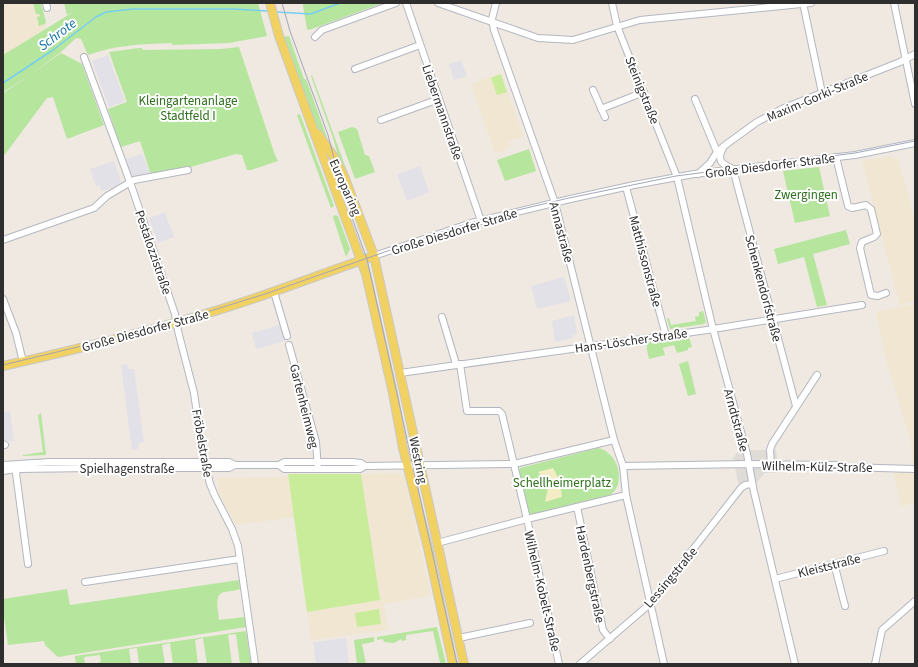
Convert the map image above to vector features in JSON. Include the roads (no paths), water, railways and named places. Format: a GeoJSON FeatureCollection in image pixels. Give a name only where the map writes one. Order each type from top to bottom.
{"type":"FeatureCollection","features":[{"type":"Feature","properties":{"kind":"main road","name":"Europaring"},"geometry":{"type":"LineString","coordinates":[[270,4],[361,261]]}},
{"type":"Feature","properties":{"kind":"main road","name":"Europaring"},"geometry":{"type":"LineString","coordinates":[[311,122],[343,173],[374,256]]}},
{"type":"Feature","properties":{"kind":"main road","name":"Große Diesdorfer Straße"},"geometry":{"type":"LineString","coordinates":[[3,366],[24,362],[177,322],[231,306],[374,256]]}},
{"type":"Feature","properties":{"kind":"main road","name":"Westring"},"geometry":{"type":"LineString","coordinates":[[374,256],[464,664]]}},
{"type":"Feature","properties":{"kind":"main road","name":"Westring"},"geometry":{"type":"LineString","coordinates":[[361,261],[378,326],[453,664]]}},
{"type":"Feature","properties":{"kind":"street"},"geometry":{"type":"LineString","coordinates":[[315,37],[322,30],[396,3]]}},
{"type":"Feature","properties":{"kind":"street","name":"Liebermannstraße"},"geometry":{"type":"LineString","coordinates":[[406,3],[481,221]]}},
{"type":"Feature","properties":{"kind":"street"},"geometry":{"type":"LineString","coordinates":[[438,3],[538,38],[568,40],[575,40],[617,26],[652,19],[812,3]]}},
{"type":"Feature","properties":{"kind":"street","name":"Annastraße"},"geometry":{"type":"LineString","coordinates":[[496,3],[492,22],[555,202],[614,440],[623,466],[626,495],[664,664]]}},
{"type":"Feature","properties":{"kind":"street","name":"Steinigstraße"},"geometry":{"type":"LineString","coordinates":[[612,3],[617,26],[677,177]]}},
{"type":"Feature","properties":{"kind":"street"},"geometry":{"type":"LineString","coordinates":[[803,3],[822,93]]}},
{"type":"Feature","properties":{"kind":"street"},"geometry":{"type":"LineString","coordinates":[[894,3],[915,104]]}},
{"type":"Feature","properties":{"kind":"street"},"geometry":{"type":"LineString","coordinates":[[355,69],[420,44]]}},
{"type":"Feature","properties":{"kind":"street","name":"Maxim-Gorki-Straße"},"geometry":{"type":"LineString","coordinates":[[698,174],[710,163],[717,152],[757,122],[776,112],[915,54]]}},
{"type":"Feature","properties":{"kind":"street","name":"Pestalozzistraße"},"geometry":{"type":"LineString","coordinates":[[84,57],[130,182],[177,322]]}},
{"type":"Feature","properties":{"kind":"street"},"geometry":{"type":"LineString","coordinates":[[593,90],[605,117]]}},
{"type":"Feature","properties":{"kind":"street"},"geometry":{"type":"LineString","coordinates":[[601,109],[644,92]]}},
{"type":"Feature","properties":{"kind":"street"},"geometry":{"type":"LineString","coordinates":[[381,120],[439,99]]}},
{"type":"Feature","properties":{"kind":"street"},"geometry":{"type":"LineString","coordinates":[[695,99],[717,152]]}},
{"type":"Feature","properties":{"kind":"street","name":"Große Diesdorfer Straße"},"geometry":{"type":"LineString","coordinates":[[374,256],[481,221],[555,202],[626,187],[677,177],[836,157],[915,143]]}},
{"type":"Feature","properties":{"kind":"street"},"geometry":{"type":"LineString","coordinates":[[724,146],[721,152],[721,161],[723,165],[733,169]]}},
{"type":"Feature","properties":{"kind":"street"},"geometry":{"type":"LineString","coordinates":[[836,157],[848,206],[853,208],[865,205],[870,206],[877,234],[874,237],[862,242],[860,248],[871,295],[878,296],[886,293]]}},
{"type":"Feature","properties":{"kind":"street","name":"Schenkendorfstraße"},"geometry":{"type":"LineString","coordinates":[[733,169],[796,406]]}},
{"type":"Feature","properties":{"kind":"street"},"geometry":{"type":"LineString","coordinates":[[3,240],[94,208],[107,196],[135,180],[188,170]]}},
{"type":"Feature","properties":{"kind":"street","name":"Arndtstraße"},"geometry":{"type":"LineString","coordinates":[[677,177],[713,329],[748,464],[795,664]]}},
{"type":"Feature","properties":{"kind":"street","name":"Matthissonstraße"},"geometry":{"type":"LineString","coordinates":[[626,187],[666,336]]}},
{"type":"Feature","properties":{"kind":"street"},"geometry":{"type":"LineString","coordinates":[[274,292],[287,336]]}},
{"type":"Feature","properties":{"kind":"street"},"geometry":{"type":"LineString","coordinates":[[3,299],[16,334],[24,362]]}},
{"type":"Feature","properties":{"kind":"street","name":"Hans-Löscher-Straße"},"geometry":{"type":"LineString","coordinates":[[400,373],[591,345],[666,336],[862,305]]}},
{"type":"Feature","properties":{"kind":"street"},"geometry":{"type":"LineString","coordinates":[[442,317],[458,364],[466,411],[499,411],[502,413],[527,519]]}},
{"type":"Feature","properties":{"kind":"street","name":"Fröbelstraße"},"geometry":{"type":"LineString","coordinates":[[177,322],[194,393],[206,465],[213,492],[234,532],[240,559],[255,664]]}},
{"type":"Feature","properties":{"kind":"street","name":"Gartenheimweg"},"geometry":{"type":"LineString","coordinates":[[289,345],[316,442],[318,465]]}},
{"type":"Feature","properties":{"kind":"street"},"geometry":{"type":"LineString","coordinates":[[771,465],[771,445],[817,375]]}},
{"type":"Feature","properties":{"kind":"street"},"geometry":{"type":"LineString","coordinates":[[514,464],[614,440]]}},
{"type":"Feature","properties":{"kind":"street","name":"Spielhagenstraße"},"geometry":{"type":"LineString","coordinates":[[3,465],[206,465],[229,462],[235,465],[279,465],[284,469],[318,465],[360,469],[365,466],[514,464]]}},
{"type":"Feature","properties":{"kind":"street","name":"Wilhelm-Külz-Straße"},"geometry":{"type":"LineString","coordinates":[[623,466],[748,464],[836,465],[844,467],[915,469]]}},
{"type":"Feature","properties":{"kind":"street"},"geometry":{"type":"LineString","coordinates":[[19,466],[16,473],[28,564]]}},
{"type":"Feature","properties":{"kind":"street","name":"Spielhagenstraße"},"geometry":{"type":"LineString","coordinates":[[3,471],[19,466]]}},
{"type":"Feature","properties":{"kind":"street","name":"Lessingstraße"},"geometry":{"type":"LineString","coordinates":[[580,664],[651,603],[741,488],[745,485],[752,484]]}},
{"type":"Feature","properties":{"kind":"street"},"geometry":{"type":"LineString","coordinates":[[437,542],[626,495]]}},
{"type":"Feature","properties":{"kind":"street","name":"Hardenbergstraße"},"geometry":{"type":"LineString","coordinates":[[576,507],[603,630],[610,639]]}},
{"type":"Feature","properties":{"kind":"street","name":"Wilhelm-Kobelt-Straße"},"geometry":{"type":"LineString","coordinates":[[527,519],[559,664]]}},
{"type":"Feature","properties":{"kind":"street","name":"Kleiststraße"},"geometry":{"type":"LineString","coordinates":[[775,579],[884,551]]}},
{"type":"Feature","properties":{"kind":"street"},"geometry":{"type":"LineString","coordinates":[[85,582],[240,559]]}},
{"type":"Feature","properties":{"kind":"street"},"geometry":{"type":"LineString","coordinates":[[834,563],[845,606]]}},
{"type":"Feature","properties":{"kind":"street"},"geometry":{"type":"LineString","coordinates":[[875,664],[882,630],[915,601]]}},
{"type":"Feature","properties":{"kind":"street"},"geometry":{"type":"LineString","coordinates":[[459,638],[530,623]]}},
{"type":"Feature","properties":{"kind":"waterway","name":"Schrote"},"geometry":{"type":"LineString","coordinates":[[276,12],[311,14],[340,3]]}},
{"type":"Feature","properties":{"kind":"waterway","name":"Schrote"},"geometry":{"type":"LineString","coordinates":[[3,83],[53,50],[96,17],[106,12],[133,9],[233,9],[268,11]]}},
{"type":"Feature","properties":{"kind":"tram line"},"geometry":{"type":"LineString","coordinates":[[282,3],[290,31],[328,135],[343,193],[367,259],[457,664]]}},
{"type":"Feature","properties":{"kind":"tram line"},"geometry":{"type":"LineString","coordinates":[[3,365],[90,344],[207,312],[268,293],[453,228],[505,213],[676,176],[855,153],[915,141]]}},
{"type":"Feature","properties":{"kind":"park label","name":"Kleingartenanlage Stadtfeld I"},"geometry":{"type":"Point","coordinates":[188,108]}},
{"type":"Feature","properties":{"kind":"park label","name":"Zwergingen"},"geometry":{"type":"Point","coordinates":[806,194]}},
{"type":"Feature","properties":{"kind":"park label","name":"Schellheimerplatz"},"geometry":{"type":"Point","coordinates":[562,482]}}]}
